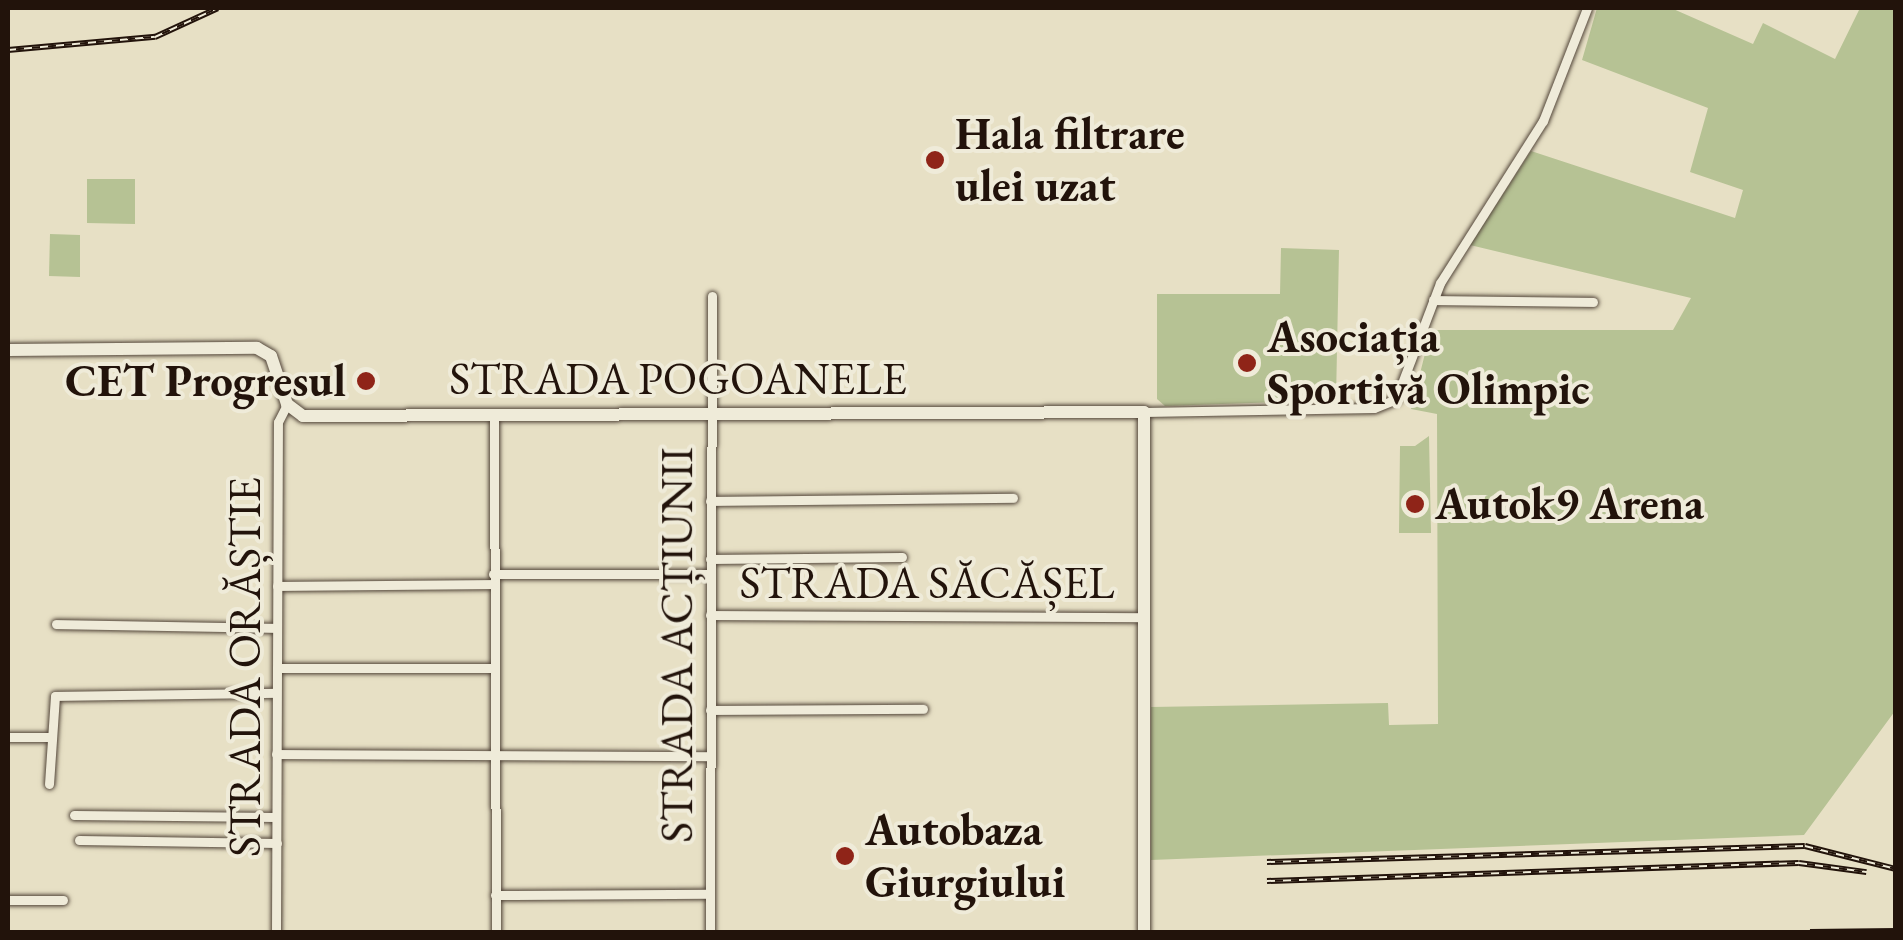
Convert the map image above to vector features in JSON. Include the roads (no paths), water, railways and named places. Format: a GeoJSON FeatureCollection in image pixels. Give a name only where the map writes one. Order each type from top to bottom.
{"type":"FeatureCollection","features":[{"type":"Feature","properties":{"kind":"street"},"geometry":{"type":"LineString","coordinates":[[1433,300],[1543,121],[1587,8]]}},
{"type":"Feature","properties":{"kind":"street","name":"STRADA ACȚIUNII"},"geometry":{"type":"LineString","coordinates":[[710,932],[712,296]]}},
{"type":"Feature","properties":{"kind":"street"},"geometry":{"type":"LineString","coordinates":[[1433,300],[1593,302]]}},
{"type":"Feature","properties":{"kind":"street","name":"STRADA POGOANELE"},"geometry":{"type":"LineString","coordinates":[[287,404],[303,416],[710,416],[1144,412],[1390,404],[1406,386],[1433,300]]}},
{"type":"Feature","properties":{"kind":"street"},"geometry":{"type":"LineString","coordinates":[[8,350],[256,348],[271,356],[287,404]]}},
{"type":"Feature","properties":{"kind":"street","name":"STRADA ORĂȘTIE"},"geometry":{"type":"LineString","coordinates":[[276,932],[278,422],[287,404]]}},
{"type":"Feature","properties":{"kind":"street"},"geometry":{"type":"LineString","coordinates":[[1144,412],[1144,932]]}},
{"type":"Feature","properties":{"kind":"street"},"geometry":{"type":"LineString","coordinates":[[494,414],[496,932]]}},
{"type":"Feature","properties":{"kind":"street"},"geometry":{"type":"LineString","coordinates":[[710,501],[1013,498]]}},
{"type":"Feature","properties":{"kind":"street"},"geometry":{"type":"LineString","coordinates":[[710,559],[902,557]]}},
{"type":"Feature","properties":{"kind":"street"},"geometry":{"type":"LineString","coordinates":[[277,586],[710,574]]}},
{"type":"Feature","properties":{"kind":"street","name":"STRADA SĂCĂȘEL"},"geometry":{"type":"LineString","coordinates":[[710,615],[1144,616]]}},
{"type":"Feature","properties":{"kind":"street"},"geometry":{"type":"LineString","coordinates":[[56,624],[277,628]]}},
{"type":"Feature","properties":{"kind":"street"},"geometry":{"type":"LineString","coordinates":[[276,668],[494,668]]}},
{"type":"Feature","properties":{"kind":"street"},"geometry":{"type":"LineString","coordinates":[[49,784],[50,704],[59,694],[276,694]]}},
{"type":"Feature","properties":{"kind":"street"},"geometry":{"type":"LineString","coordinates":[[710,710],[923,710]]}},
{"type":"Feature","properties":{"kind":"street"},"geometry":{"type":"LineString","coordinates":[[8,737],[50,737]]}},
{"type":"Feature","properties":{"kind":"street"},"geometry":{"type":"LineString","coordinates":[[276,754],[710,756]]}},
{"type":"Feature","properties":{"kind":"street"},"geometry":{"type":"LineString","coordinates":[[74,816],[276,817]]}},
{"type":"Feature","properties":{"kind":"street"},"geometry":{"type":"LineString","coordinates":[[79,840],[276,843]]}},
{"type":"Feature","properties":{"kind":"street"},"geometry":{"type":"LineString","coordinates":[[496,895],[710,894]]}},
{"type":"Feature","properties":{"kind":"street"},"geometry":{"type":"LineString","coordinates":[[8,900],[64,900]]}},
{"type":"Feature","properties":{"kind":"railway"},"geometry":{"type":"LineString","coordinates":[[8,50],[155,37],[218,8]]}},
{"type":"Feature","properties":{"kind":"railway"},"geometry":{"type":"LineString","coordinates":[[1267,862],[1805,846],[1896,869]]}},
{"type":"Feature","properties":{"kind":"railway"},"geometry":{"type":"LineString","coordinates":[[1267,881],[1799,863],[1866,872]]}},
{"type":"Feature","properties":{"kind":"railway"},"geometry":{"type":"LineString","coordinates":[[1810,932],[1896,931]]}},
{"type":"Feature","properties":{"kind":"place","name":"Hala filtrare ulei uzat"},"geometry":{"type":"Point","coordinates":[935,160]}},
{"type":"Feature","properties":{"kind":"place","name":"Asociația Sportivă Olimpic"},"geometry":{"type":"Point","coordinates":[1247,363]}},
{"type":"Feature","properties":{"kind":"place","name":"CET Progresul"},"geometry":{"type":"Point","coordinates":[366,381]}},
{"type":"Feature","properties":{"kind":"place","name":"Autok9 Arena"},"geometry":{"type":"Point","coordinates":[1415,504]}},
{"type":"Feature","properties":{"kind":"place","name":"Autobaza Giurgiului"},"geometry":{"type":"Point","coordinates":[845,856]}}]}
